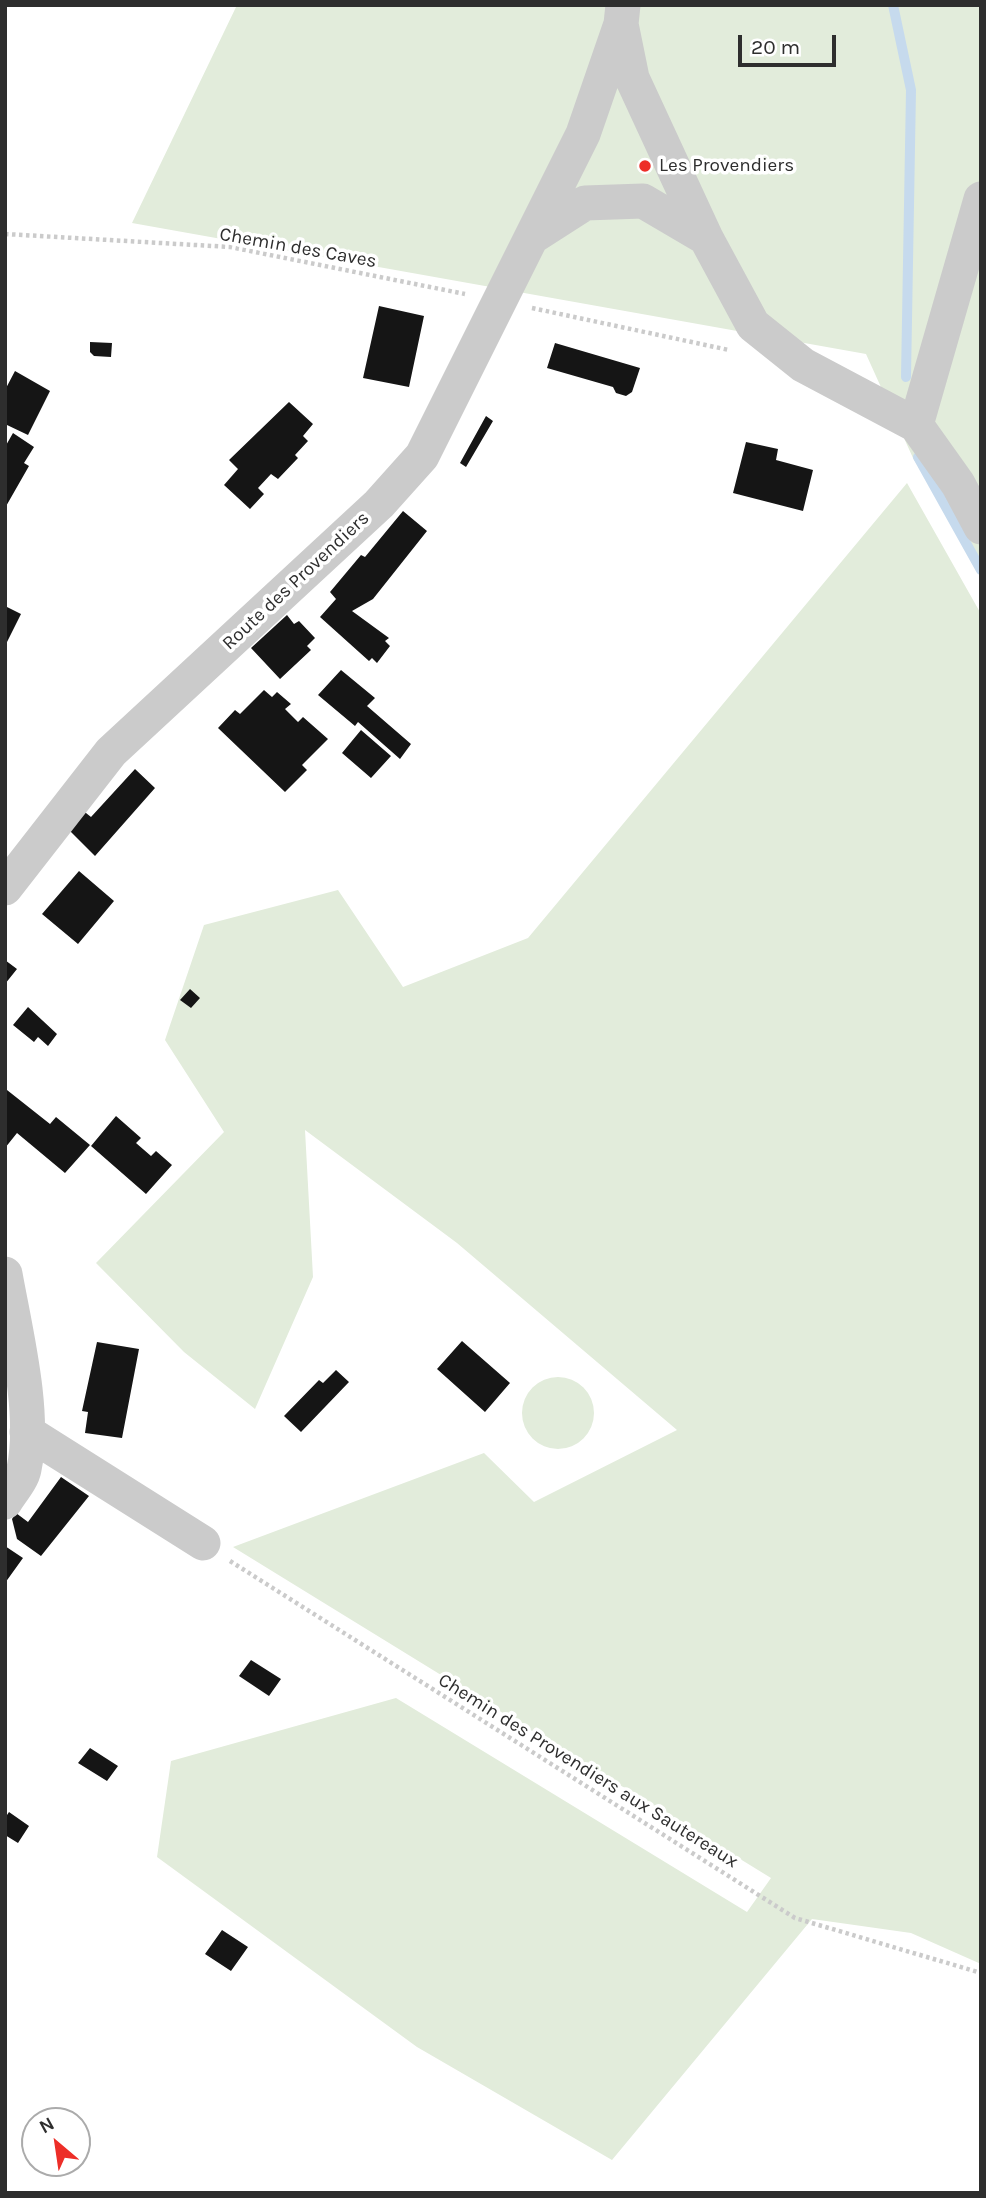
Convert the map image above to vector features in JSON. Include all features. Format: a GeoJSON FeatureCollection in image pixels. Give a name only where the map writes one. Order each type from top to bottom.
{"type":"FeatureCollection","features":[{"type":"Feature","properties":{"kind":"street","name":"Route des Provendiers"},"geometry":{"type":"LineString","coordinates":[[5,888],[111,752],[379,504],[422,456],[583,134],[622,15]]}},
{"type":"Feature","properties":{"kind":"street"},"geometry":{"type":"LineString","coordinates":[[622,15],[632,78],[706,238],[753,325],[803,365],[916,425],[958,484],[981,527]]}},
{"type":"Feature","properties":{"kind":"street"},"geometry":{"type":"LineString","coordinates":[[916,425],[981,199]]}},
{"type":"Feature","properties":{"kind":"street"},"geometry":{"type":"LineString","coordinates":[[532,237],[585,203],[643,201],[706,238]]}},
{"type":"Feature","properties":{"kind":"street"},"geometry":{"type":"LineString","coordinates":[[5,1273],[22,1374],[27,1432],[24,1471],[5,1502]]}},
{"type":"Feature","properties":{"kind":"street"},"geometry":{"type":"LineString","coordinates":[[27,1432],[203,1544]]}},
{"type":"Feature","properties":{"kind":"path","name":"Chemin des Caves"},"geometry":{"type":"LineString","coordinates":[[5,234],[230,247],[742,352]]}},
{"type":"Feature","properties":{"kind":"path","name":"Chemin des Provendiers aux Sautereaux"},"geometry":{"type":"LineString","coordinates":[[203,1544],[795,1918],[981,1973]]}},
{"type":"Feature","properties":{"kind":"green space"},"geometry":{"type":"Polygon","coordinates":[[[237,5],[981,5],[981,564],[913,458],[866,354],[132,223],[237,5]]]}},
{"type":"Feature","properties":{"kind":"green space"},"geometry":{"type":"Polygon","coordinates":[[[907,483],[981,614],[981,1964],[911,1933],[812,1919],[612,2160],[417,2047],[157,1857],[171,1761],[396,1698],[747,1912],[771,1878],[233,1547],[484,1453],[534,1502],[677,1430],[457,1243],[305,1130],[313,1277],[255,1409],[184,1352],[96,1263],[224,1132],[165,1040],[204,925],[338,890],[403,987],[528,938],[907,483]]]}},
{"type":"Feature","properties":{"kind":"green space"},"geometry":{"type":"Polygon","coordinates":[[[551,1377],[565,1377],[584,1387],[594,1406],[594,1420],[584,1439],[565,1449],[551,1449],[532,1439],[522,1420],[522,1406],[532,1387],[551,1377]]]}},
{"type":"Feature","properties":{"kind":"building"},"geometry":{"type":"Polygon","coordinates":[[[379,306],[424,316],[409,387],[363,378],[379,306]]]}},
{"type":"Feature","properties":{"kind":"building"},"geometry":{"type":"Polygon","coordinates":[[[90,342],[112,343],[111,357],[94,356],[90,352],[90,342]]]}},
{"type":"Feature","properties":{"kind":"building"},"geometry":{"type":"Polygon","coordinates":[[[555,343],[640,368],[632,392],[626,396],[616,393],[613,387],[547,368],[555,343]]]}},
{"type":"Feature","properties":{"kind":"building"},"geometry":{"type":"Polygon","coordinates":[[[15,371],[50,391],[28,435],[7,425],[5,418],[5,390],[15,371]]]}},
{"type":"Feature","properties":{"kind":"building"},"geometry":{"type":"Polygon","coordinates":[[[289,402],[313,424],[303,436],[308,441],[295,455],[298,458],[278,479],[271,474],[258,488],[264,494],[250,509],[224,485],[238,469],[229,460],[289,402]]]}},
{"type":"Feature","properties":{"kind":"building"},"geometry":{"type":"Polygon","coordinates":[[[486,416],[493,421],[466,467],[460,463],[486,416]]]}},
{"type":"Feature","properties":{"kind":"building"},"geometry":{"type":"Polygon","coordinates":[[[13,433],[34,447],[24,463],[29,466],[5,508],[5,447],[13,433]]]}},
{"type":"Feature","properties":{"kind":"building"},"geometry":{"type":"Polygon","coordinates":[[[746,442],[778,449],[776,460],[813,470],[803,511],[733,493],[746,442]]]}},
{"type":"Feature","properties":{"kind":"building"},"geometry":{"type":"Polygon","coordinates":[[[403,511],[427,531],[373,599],[352,611],[389,638],[385,641],[390,646],[377,663],[372,658],[369,661],[320,617],[336,599],[330,592],[361,555],[365,557],[403,511]]]}},
{"type":"Feature","properties":{"kind":"building"},"geometry":{"type":"Polygon","coordinates":[[[5,606],[21,614],[5,646],[5,606]]]}},
{"type":"Feature","properties":{"kind":"building"},"geometry":{"type":"Polygon","coordinates":[[[287,615],[294,624],[299,621],[315,638],[307,646],[311,650],[280,679],[251,648],[287,615]]]}},
{"type":"Feature","properties":{"kind":"building"},"geometry":{"type":"Polygon","coordinates":[[[341,670],[375,698],[367,706],[411,744],[400,759],[358,722],[355,726],[318,695],[341,670]]]}},
{"type":"Feature","properties":{"kind":"building"},"geometry":{"type":"Polygon","coordinates":[[[264,690],[272,697],[277,692],[291,704],[285,709],[298,722],[303,717],[328,739],[302,765],[307,770],[285,792],[218,728],[235,710],[240,714],[264,690]]]}},
{"type":"Feature","properties":{"kind":"building"},"geometry":{"type":"Polygon","coordinates":[[[361,730],[391,756],[371,778],[342,753],[361,730]]]}},
{"type":"Feature","properties":{"kind":"building"},"geometry":{"type":"Polygon","coordinates":[[[135,769],[155,788],[95,856],[65,826],[81,809],[91,817],[135,769]]]}},
{"type":"Feature","properties":{"kind":"building"},"geometry":{"type":"Polygon","coordinates":[[[79,871],[114,901],[78,944],[42,914],[79,871]]]}},
{"type":"Feature","properties":{"kind":"building"},"geometry":{"type":"Polygon","coordinates":[[[5,960],[17,969],[5,984],[5,960]]]}},
{"type":"Feature","properties":{"kind":"building"},"geometry":{"type":"Polygon","coordinates":[[[190,989],[200,998],[191,1008],[180,1000],[190,989]]]}},
{"type":"Feature","properties":{"kind":"building"},"geometry":{"type":"Polygon","coordinates":[[[28,1007],[57,1034],[48,1046],[38,1037],[34,1042],[13,1025],[28,1007]]]}},
{"type":"Feature","properties":{"kind":"building"},"geometry":{"type":"Polygon","coordinates":[[[7,1090],[50,1124],[56,1117],[90,1145],[65,1173],[17,1133],[5,1148],[7,1090]]]}},
{"type":"Feature","properties":{"kind":"building"},"geometry":{"type":"Polygon","coordinates":[[[116,1116],[141,1138],[136,1143],[151,1156],[156,1151],[172,1165],[146,1194],[91,1146],[116,1116]]]}},
{"type":"Feature","properties":{"kind":"building"},"geometry":{"type":"Polygon","coordinates":[[[462,1341],[510,1383],[485,1412],[437,1369],[462,1341]]]}},
{"type":"Feature","properties":{"kind":"building"},"geometry":{"type":"Polygon","coordinates":[[[97,1342],[139,1349],[122,1438],[85,1433],[88,1412],[82,1411],[97,1342]]]}},
{"type":"Feature","properties":{"kind":"building"},"geometry":{"type":"Polygon","coordinates":[[[336,1370],[349,1382],[301,1432],[284,1416],[319,1380],[323,1383],[336,1370]]]}},
{"type":"Feature","properties":{"kind":"building"},"geometry":{"type":"Polygon","coordinates":[[[61,1477],[89,1496],[41,1556],[17,1539],[12,1519],[16,1513],[28,1522],[61,1477]]]}},
{"type":"Feature","properties":{"kind":"building"},"geometry":{"type":"Polygon","coordinates":[[[5,1546],[23,1558],[5,1583],[5,1546]]]}},
{"type":"Feature","properties":{"kind":"building"},"geometry":{"type":"Polygon","coordinates":[[[251,1660],[281,1679],[269,1696],[239,1676],[251,1660]]]}},
{"type":"Feature","properties":{"kind":"building"},"geometry":{"type":"Polygon","coordinates":[[[90,1748],[118,1766],[107,1781],[78,1763],[90,1748]]]}},
{"type":"Feature","properties":{"kind":"building"},"geometry":{"type":"Polygon","coordinates":[[[9,1812],[29,1826],[18,1843],[5,1835],[5,1818],[9,1812]]]}},
{"type":"Feature","properties":{"kind":"building"},"geometry":{"type":"Polygon","coordinates":[[[222,1930],[248,1947],[231,1971],[205,1954],[222,1930]]]}},
{"type":"Feature","properties":{"kind":"waterway"},"geometry":{"type":"LineString","coordinates":[[893,5],[911,90],[906,377]]}},
{"type":"Feature","properties":{"kind":"waterway"},"geometry":{"type":"LineString","coordinates":[[918,457],[981,570]]}},
{"type":"Feature","properties":{"kind":"place","name":"Les Provendiers"},"geometry":{"type":"Point","coordinates":[645,166]}}]}
